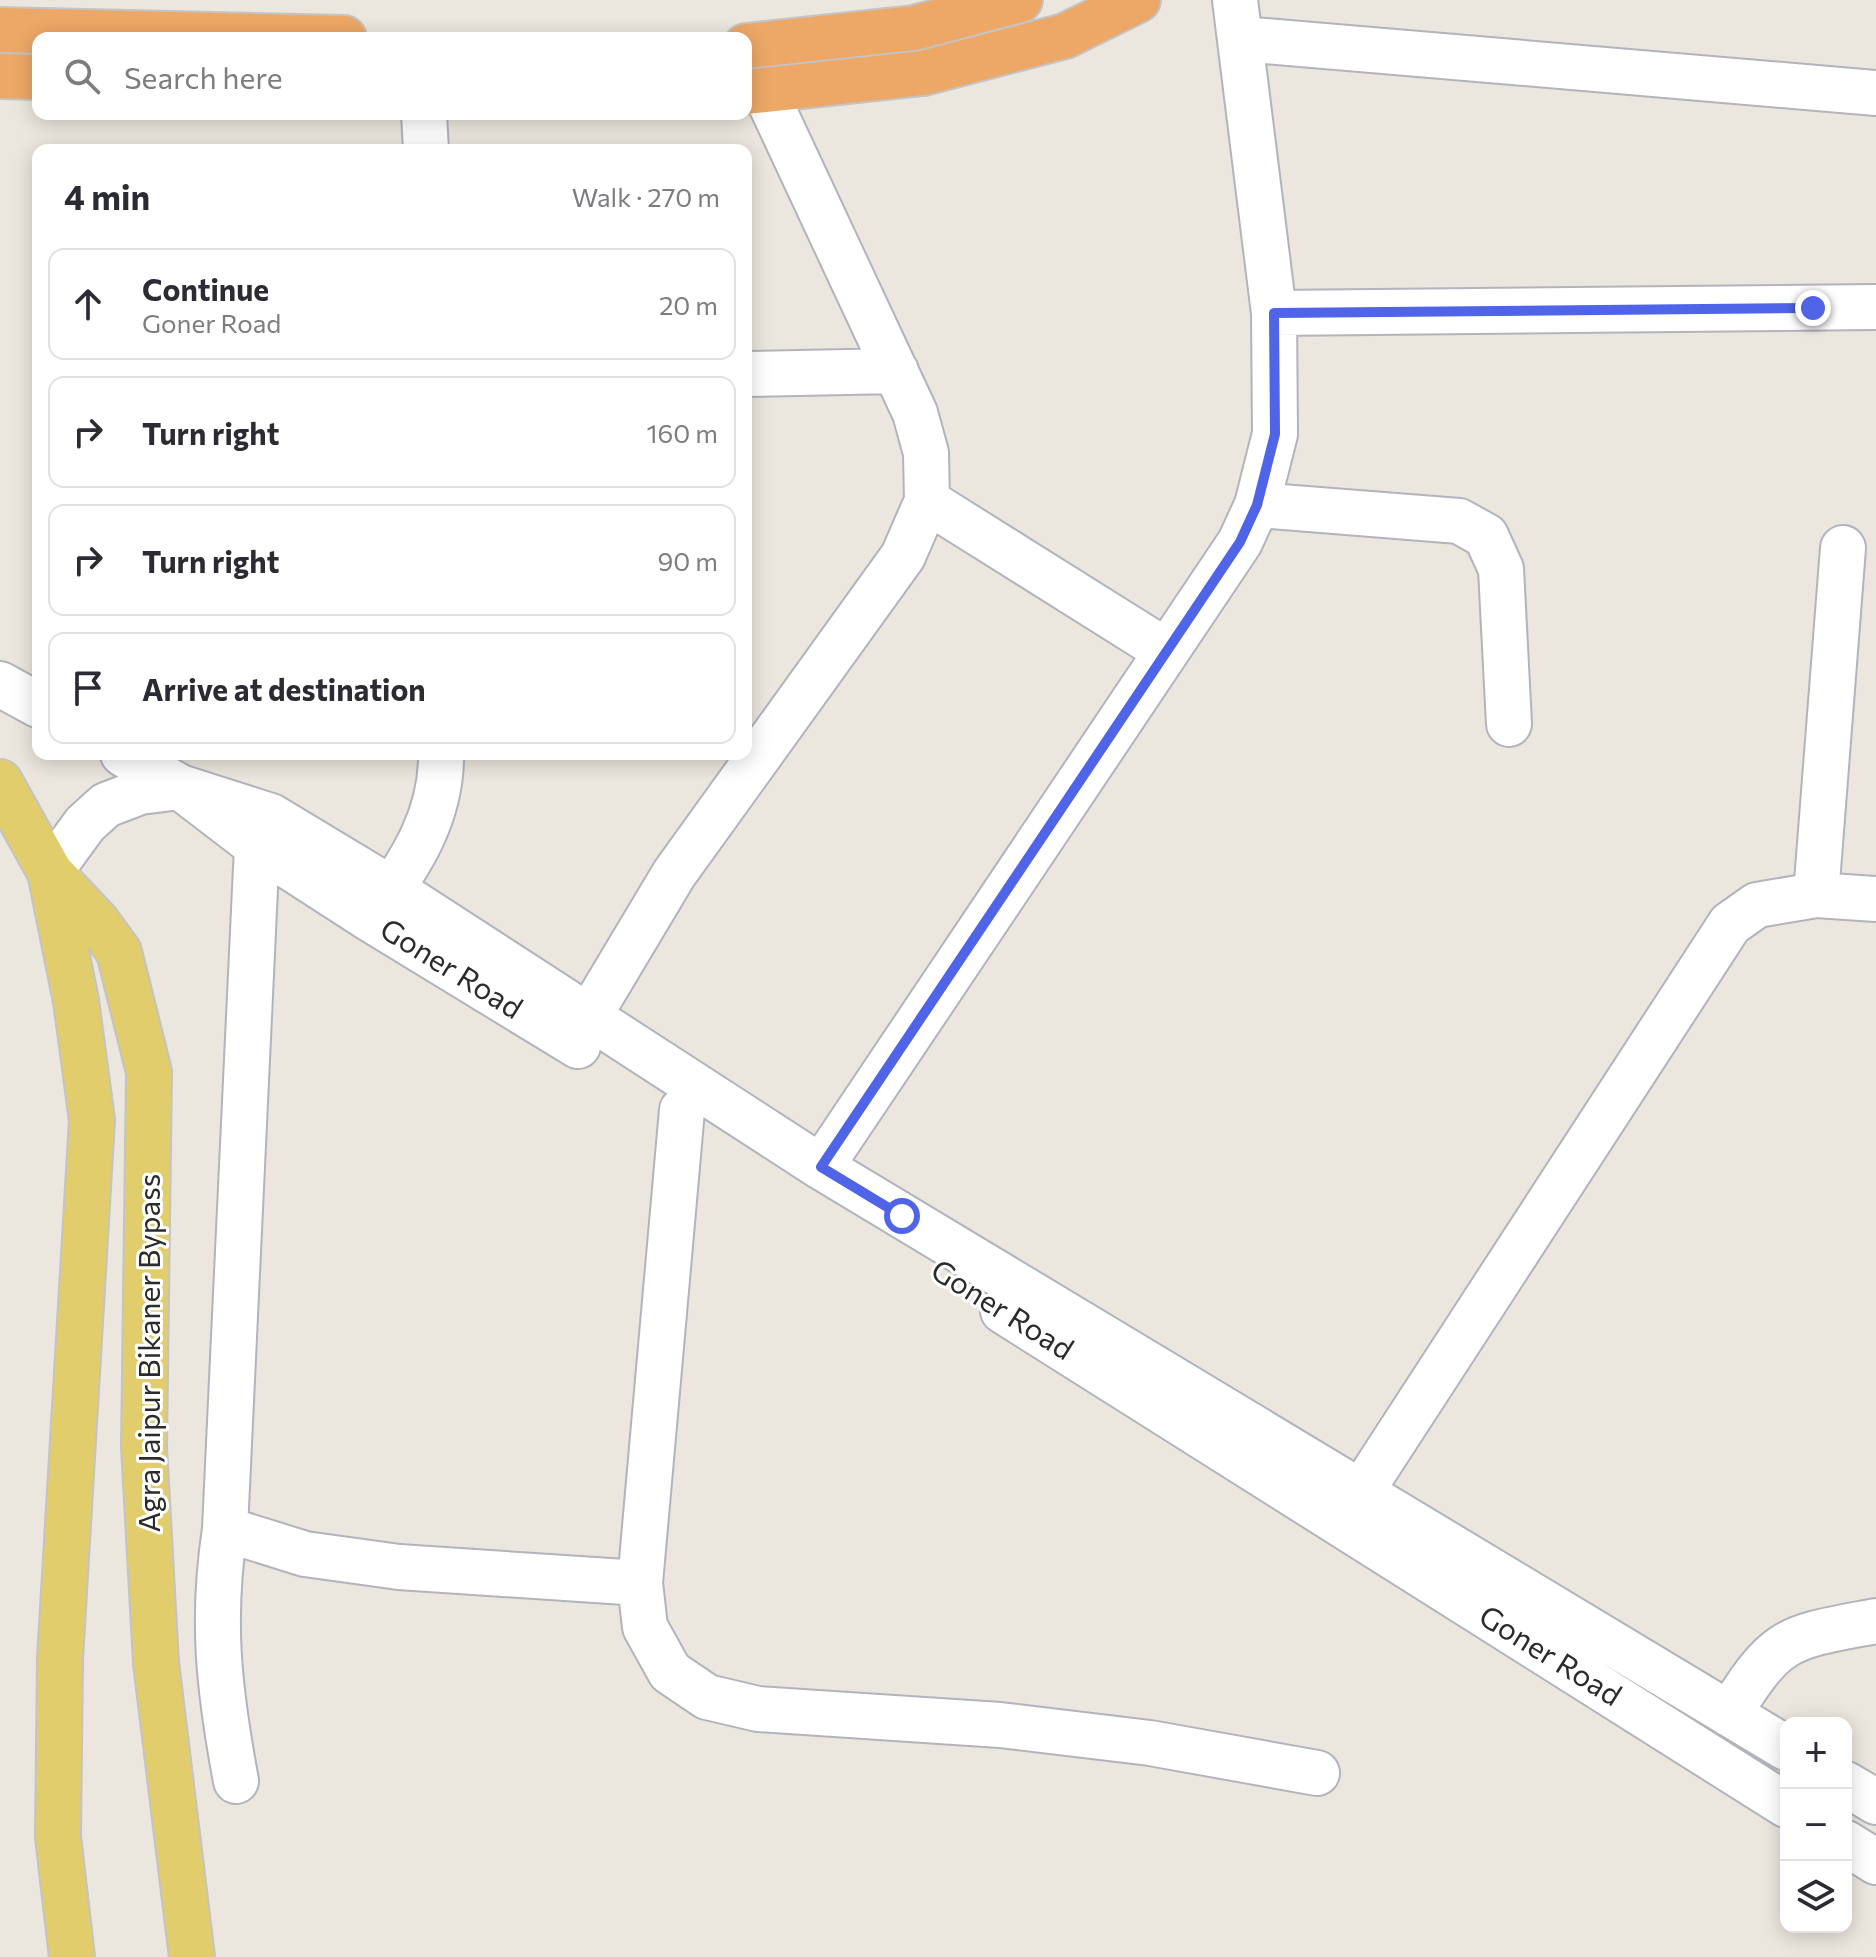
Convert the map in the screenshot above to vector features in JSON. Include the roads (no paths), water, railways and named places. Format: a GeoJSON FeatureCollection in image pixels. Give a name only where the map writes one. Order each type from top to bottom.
{"type":"FeatureCollection","features":[{"type":"Feature","properties":{"kind":"highway"},"geometry":{"type":"LineString","coordinates":[[752,45],[914,28],[1020,0]]}},
{"type":"Feature","properties":{"kind":"highway"},"geometry":{"type":"LineString","coordinates":[[756,92],[923,73],[1065,36],[1138,0]]}},
{"type":"Feature","properties":{"kind":"highway"},"geometry":{"type":"LineString","coordinates":[[0,30],[86,32]]}},
{"type":"Feature","properties":{"kind":"highway"},"geometry":{"type":"LineString","coordinates":[[0,76],[32,77]]}},
{"type":"Feature","properties":{"kind":"main road","name":"Agra Jaipur Bikaner Bypass"},"geometry":{"type":"LineString","coordinates":[[0,782],[50,872],[98,923],[119,952],[149,1072],[144,1447],[156,1663],[192,1957]]}},
{"type":"Feature","properties":{"kind":"main road","name":"Agra Jaipur Bikaner Bypass"},"geometry":{"type":"LineString","coordinates":[[50,872],[76,1001],[92,1120],[60,1659],[58,1837],[72,1957]]}},
{"type":"Feature","properties":{"kind":"street"},"geometry":{"type":"LineString","coordinates":[[821,1167],[1240,542],[1257,505],[1275,434],[1274,313],[1239,20],[1876,93]]}},
{"type":"Feature","properties":{"kind":"street"},"geometry":{"type":"LineString","coordinates":[[580,1030],[674,874],[903,556],[927,501],[926,453],[915,413],[756,92]]}},
{"type":"Feature","properties":{"kind":"street"},"geometry":{"type":"LineString","coordinates":[[424,120],[426,144]]}},
{"type":"Feature","properties":{"kind":"street"},"geometry":{"type":"LineString","coordinates":[[1274,313],[1876,307]]}},
{"type":"Feature","properties":{"kind":"street"},"geometry":{"type":"LineString","coordinates":[[752,374],[896,371]]}},
{"type":"Feature","properties":{"kind":"street"},"geometry":{"type":"LineString","coordinates":[[927,501],[1166,651]]}},
{"type":"Feature","properties":{"kind":"street"},"geometry":{"type":"LineString","coordinates":[[1257,505],[1459,521],[1486,536],[1501,569],[1509,724]]}},
{"type":"Feature","properties":{"kind":"street"},"geometry":{"type":"LineString","coordinates":[[1816,895],[1843,548]]}},
{"type":"Feature","properties":{"kind":"street"},"geometry":{"type":"LineString","coordinates":[[0,684],[32,702]]}},
{"type":"Feature","properties":{"kind":"street","name":"Goner Road"},"geometry":{"type":"LineString","coordinates":[[133,760],[180,787],[257,846],[381,904]]}},
{"type":"Feature","properties":{"kind":"street"},"geometry":{"type":"LineString","coordinates":[[381,904],[426,834],[441,777],[441,760]]}},
{"type":"Feature","properties":{"kind":"street","name":"Goner Road"},"geometry":{"type":"LineString","coordinates":[[50,872],[85,824],[106,805],[140,792],[180,787],[271,816],[381,904],[580,1030],[821,1167],[1780,1744]]}},
{"type":"Feature","properties":{"kind":"street"},"geometry":{"type":"LineString","coordinates":[[236,1781],[215,1642],[216,1586],[225,1529],[257,846]]}},
{"type":"Feature","properties":{"kind":"street"},"geometry":{"type":"LineString","coordinates":[[1361,1492],[1730,924],[1757,905],[1816,895],[1876,899]]}},
{"type":"Feature","properties":{"kind":"street","name":"Goner Road"},"geometry":{"type":"LineString","coordinates":[[580,1030],[682,1110],[1780,1801]]}},
{"type":"Feature","properties":{"kind":"street"},"geometry":{"type":"LineString","coordinates":[[682,1110],[640,1583],[645,1627],[670,1672],[707,1697],[758,1709],[1000,1725],[1150,1743],[1317,1773]]}},
{"type":"Feature","properties":{"kind":"street"},"geometry":{"type":"LineString","coordinates":[[225,1529],[305,1554],[399,1567],[640,1583]]}},
{"type":"Feature","properties":{"kind":"street"},"geometry":{"type":"LineString","coordinates":[[1729,1714],[1754,1673],[1785,1642],[1876,1621]]}},
{"type":"Feature","properties":{"kind":"street"},"geometry":{"type":"LineString","coordinates":[[1852,1788],[1876,1802]]}},
{"type":"Feature","properties":{"kind":"street"},"geometry":{"type":"LineString","coordinates":[[1852,1847],[1876,1862]]}}]}
